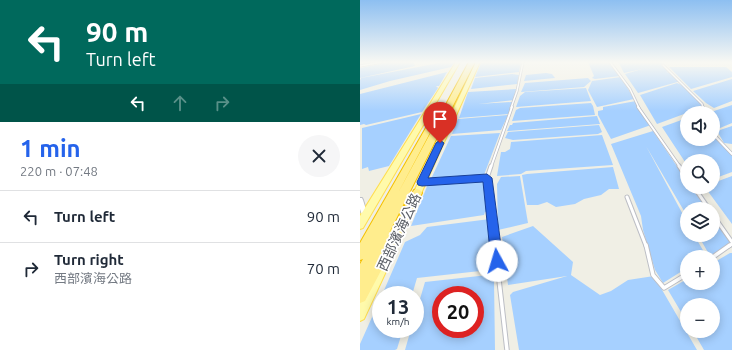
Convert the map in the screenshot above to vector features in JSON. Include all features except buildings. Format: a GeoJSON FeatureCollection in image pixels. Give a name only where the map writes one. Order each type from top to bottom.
{"type":"FeatureCollection","features":[{"type":"Feature","properties":{"kind":"highway"},"geometry":{"type":"LineString","coordinates":[[360,254],[458,78]]}},
{"type":"Feature","properties":{"kind":"highway"},"geometry":{"type":"LineString","coordinates":[[360,278],[464,78]]}},
{"type":"Feature","properties":{"kind":"highway"},"geometry":{"type":"LineString","coordinates":[[360,296],[417,193]]}},
{"type":"Feature","properties":{"kind":"main road"},"geometry":{"type":"LineString","coordinates":[[360,225],[448,78]]}},
{"type":"Feature","properties":{"kind":"main road","name":"西部濱海公路"},"geometry":{"type":"LineString","coordinates":[[360,315],[470,78]]}},
{"type":"Feature","properties":{"kind":"street"},"geometry":{"type":"LineString","coordinates":[[360,200],[365,216]]}},
{"type":"Feature","properties":{"kind":"lane"},"geometry":{"type":"LineString","coordinates":[[506,350],[487,178],[517,91],[520,78]]}},
{"type":"Feature","properties":{"kind":"lane"},"geometry":{"type":"LineString","coordinates":[[622,78],[630,89],[641,112],[680,168]]}},
{"type":"Feature","properties":{"kind":"lane"},"geometry":{"type":"LineString","coordinates":[[676,78],[703,106]]}},
{"type":"Feature","properties":{"kind":"lane"},"geometry":{"type":"LineString","coordinates":[[720,141],[732,154]]}},
{"type":"Feature","properties":{"kind":"lane"},"geometry":{"type":"LineString","coordinates":[[422,182],[487,178]]}},
{"type":"Feature","properties":{"kind":"lane"},"geometry":{"type":"LineString","coordinates":[[627,197],[646,247],[648,264],[659,285],[664,288],[680,278]]}},
{"type":"Feature","properties":{"kind":"lane"},"geometry":{"type":"LineString","coordinates":[[720,225],[732,243],[720,252]]}},
{"type":"Feature","properties":{"kind":"water"},"geometry":{"type":"Polygon","coordinates":[[[361,78],[402,78],[360,90],[361,78]]]}},
{"type":"Feature","properties":{"kind":"water"},"geometry":{"type":"Polygon","coordinates":[[[422,78],[443,78],[439,86],[436,86],[438,88],[422,112],[366,125],[360,125],[360,94],[422,78]]]}},
{"type":"Feature","properties":{"kind":"water"},"geometry":{"type":"Polygon","coordinates":[[[475,78],[518,78],[517,84],[471,89],[475,78]]]}},
{"type":"Feature","properties":{"kind":"water"},"geometry":{"type":"Polygon","coordinates":[[[525,78],[552,78],[524,81],[525,78]]]}},
{"type":"Feature","properties":{"kind":"water"},"geometry":{"type":"Polygon","coordinates":[[[584,78],[588,78],[591,81],[584,87],[521,92],[525,83],[584,78]]]}},
{"type":"Feature","properties":{"kind":"water"},"geometry":{"type":"Polygon","coordinates":[[[622,78],[634,99],[597,107],[588,90],[592,81],[622,78]]]}},
{"type":"Feature","properties":{"kind":"water"},"geometry":{"type":"Polygon","coordinates":[[[628,78],[678,78],[681,81],[638,93],[628,78]]]}},
{"type":"Feature","properties":{"kind":"water"},"geometry":{"type":"Polygon","coordinates":[[[680,78],[727,78],[691,89],[680,78]]]}},
{"type":"Feature","properties":{"kind":"water"},"geometry":{"type":"Polygon","coordinates":[[[732,79],[732,101],[719,106],[711,106],[693,91],[732,79]]]}},
{"type":"Feature","properties":{"kind":"water"},"geometry":{"type":"Polygon","coordinates":[[[677,83],[684,86],[704,105],[680,106],[680,116],[657,124],[640,95],[677,83]]]}},
{"type":"Feature","properties":{"kind":"water"},"geometry":{"type":"Polygon","coordinates":[[[586,88],[591,101],[516,107],[520,96],[525,92],[586,88]]]}},
{"type":"Feature","properties":{"kind":"water"},"geometry":{"type":"Polygon","coordinates":[[[516,89],[514,100],[478,104],[512,102],[513,103],[509,114],[459,118],[468,92],[516,89]]]}},
{"type":"Feature","properties":{"kind":"water"},"geometry":{"type":"Polygon","coordinates":[[[636,101],[651,125],[611,139],[598,115],[598,111],[603,110],[603,107],[636,101]]]}},
{"type":"Feature","properties":{"kind":"water"},"geometry":{"type":"Polygon","coordinates":[[[591,103],[595,115],[512,121],[516,110],[520,108],[591,103]]]}},
{"type":"Feature","properties":{"kind":"water"},"geometry":{"type":"Polygon","coordinates":[[[732,105],[732,123],[720,128],[720,109],[732,105]]]}},
{"type":"Feature","properties":{"kind":"water"},"geometry":{"type":"Polygon","coordinates":[[[421,114],[389,166],[369,171],[368,167],[362,169],[362,128],[421,114]]]}},
{"type":"Feature","properties":{"kind":"water"},"geometry":{"type":"Polygon","coordinates":[[[508,115],[501,130],[452,134],[458,119],[508,115]]]}},
{"type":"Feature","properties":{"kind":"water"},"geometry":{"type":"Polygon","coordinates":[[[597,116],[600,124],[507,131],[513,123],[597,116]]]}},
{"type":"Feature","properties":{"kind":"water"},"geometry":{"type":"Polygon","coordinates":[[[680,121],[680,146],[720,146],[720,141],[732,153],[732,172],[720,176],[720,154],[680,154],[662,127],[680,121]]]}},
{"type":"Feature","properties":{"kind":"water"},"geometry":{"type":"Polygon","coordinates":[[[599,125],[602,132],[598,134],[513,140],[505,138],[508,132],[599,125]]]}},
{"type":"Feature","properties":{"kind":"water"},"geometry":{"type":"Polygon","coordinates":[[[732,126],[732,144],[724,143],[720,136],[720,130],[732,126]]]}},
{"type":"Feature","properties":{"kind":"water"},"geometry":{"type":"Polygon","coordinates":[[[653,131],[680,171],[680,194],[696,194],[702,202],[680,202],[680,204],[646,146],[680,209],[680,242],[698,242],[703,250],[680,250],[680,272],[663,283],[655,270],[643,230],[641,216],[611,144],[653,131]]]}},
{"type":"Feature","properties":{"kind":"water"},"geometry":{"type":"Polygon","coordinates":[[[500,133],[484,175],[431,179],[451,136],[500,133]]]}},
{"type":"Feature","properties":{"kind":"water"},"geometry":{"type":"Polygon","coordinates":[[[602,135],[613,165],[526,171],[521,174],[497,176],[501,152],[505,152],[510,149],[511,142],[602,135]]]}},
{"type":"Feature","properties":{"kind":"water"},"geometry":{"type":"Polygon","coordinates":[[[613,167],[619,189],[609,189],[601,195],[584,199],[575,204],[556,207],[547,202],[538,205],[527,205],[522,175],[613,167]]]}},
{"type":"Feature","properties":{"kind":"water"},"geometry":{"type":"Polygon","coordinates":[[[520,176],[528,223],[498,230],[497,184],[501,177],[520,176]]]}},
{"type":"Feature","properties":{"kind":"water"},"geometry":{"type":"Polygon","coordinates":[[[732,176],[732,224],[720,208],[720,202],[716,202],[710,194],[720,194],[720,180],[732,176]]]}},
{"type":"Feature","properties":{"kind":"water"},"geometry":{"type":"Polygon","coordinates":[[[488,181],[490,212],[485,212],[484,215],[411,226],[428,184],[488,181]]]}},
{"type":"Feature","properties":{"kind":"water"},"geometry":{"type":"Polygon","coordinates":[[[490,219],[492,263],[489,270],[417,278],[415,286],[386,286],[405,242],[420,235],[427,227],[490,219]]]}},
{"type":"Feature","properties":{"kind":"water"},"geometry":{"type":"Polygon","coordinates":[[[533,226],[573,262],[571,275],[600,295],[611,291],[628,280],[654,276],[680,321],[680,338],[690,338],[697,350],[519,350],[510,295],[513,292],[567,276],[508,285],[502,237],[533,226]]]}},
{"type":"Feature","properties":{"kind":"water"},"geometry":{"type":"Polygon","coordinates":[[[720,228],[731,244],[720,250],[707,250],[702,242],[720,242],[720,228]]]}},
{"type":"Feature","properties":{"kind":"water"},"geometry":{"type":"Polygon","coordinates":[[[732,253],[732,350],[704,350],[697,338],[720,338],[720,298],[680,298],[680,310],[668,290],[680,283],[680,290],[720,290],[720,259],[732,253]]]}},
{"type":"Feature","properties":{"kind":"water"},"geometry":{"type":"Polygon","coordinates":[[[488,275],[494,280],[495,350],[405,350],[408,338],[424,338],[425,282],[488,275]]]}},
{"type":"Feature","properties":{"kind":"water"},"geometry":{"type":"Polygon","coordinates":[[[372,317],[372,338],[400,338],[397,349],[395,350],[360,350],[360,344],[372,317]]]}},
{"type":"Feature","properties":{"kind":"route"},"geometry":{"type":"LineString","coordinates":[[440,143],[422,182],[487,178],[497,261]]}}]}
